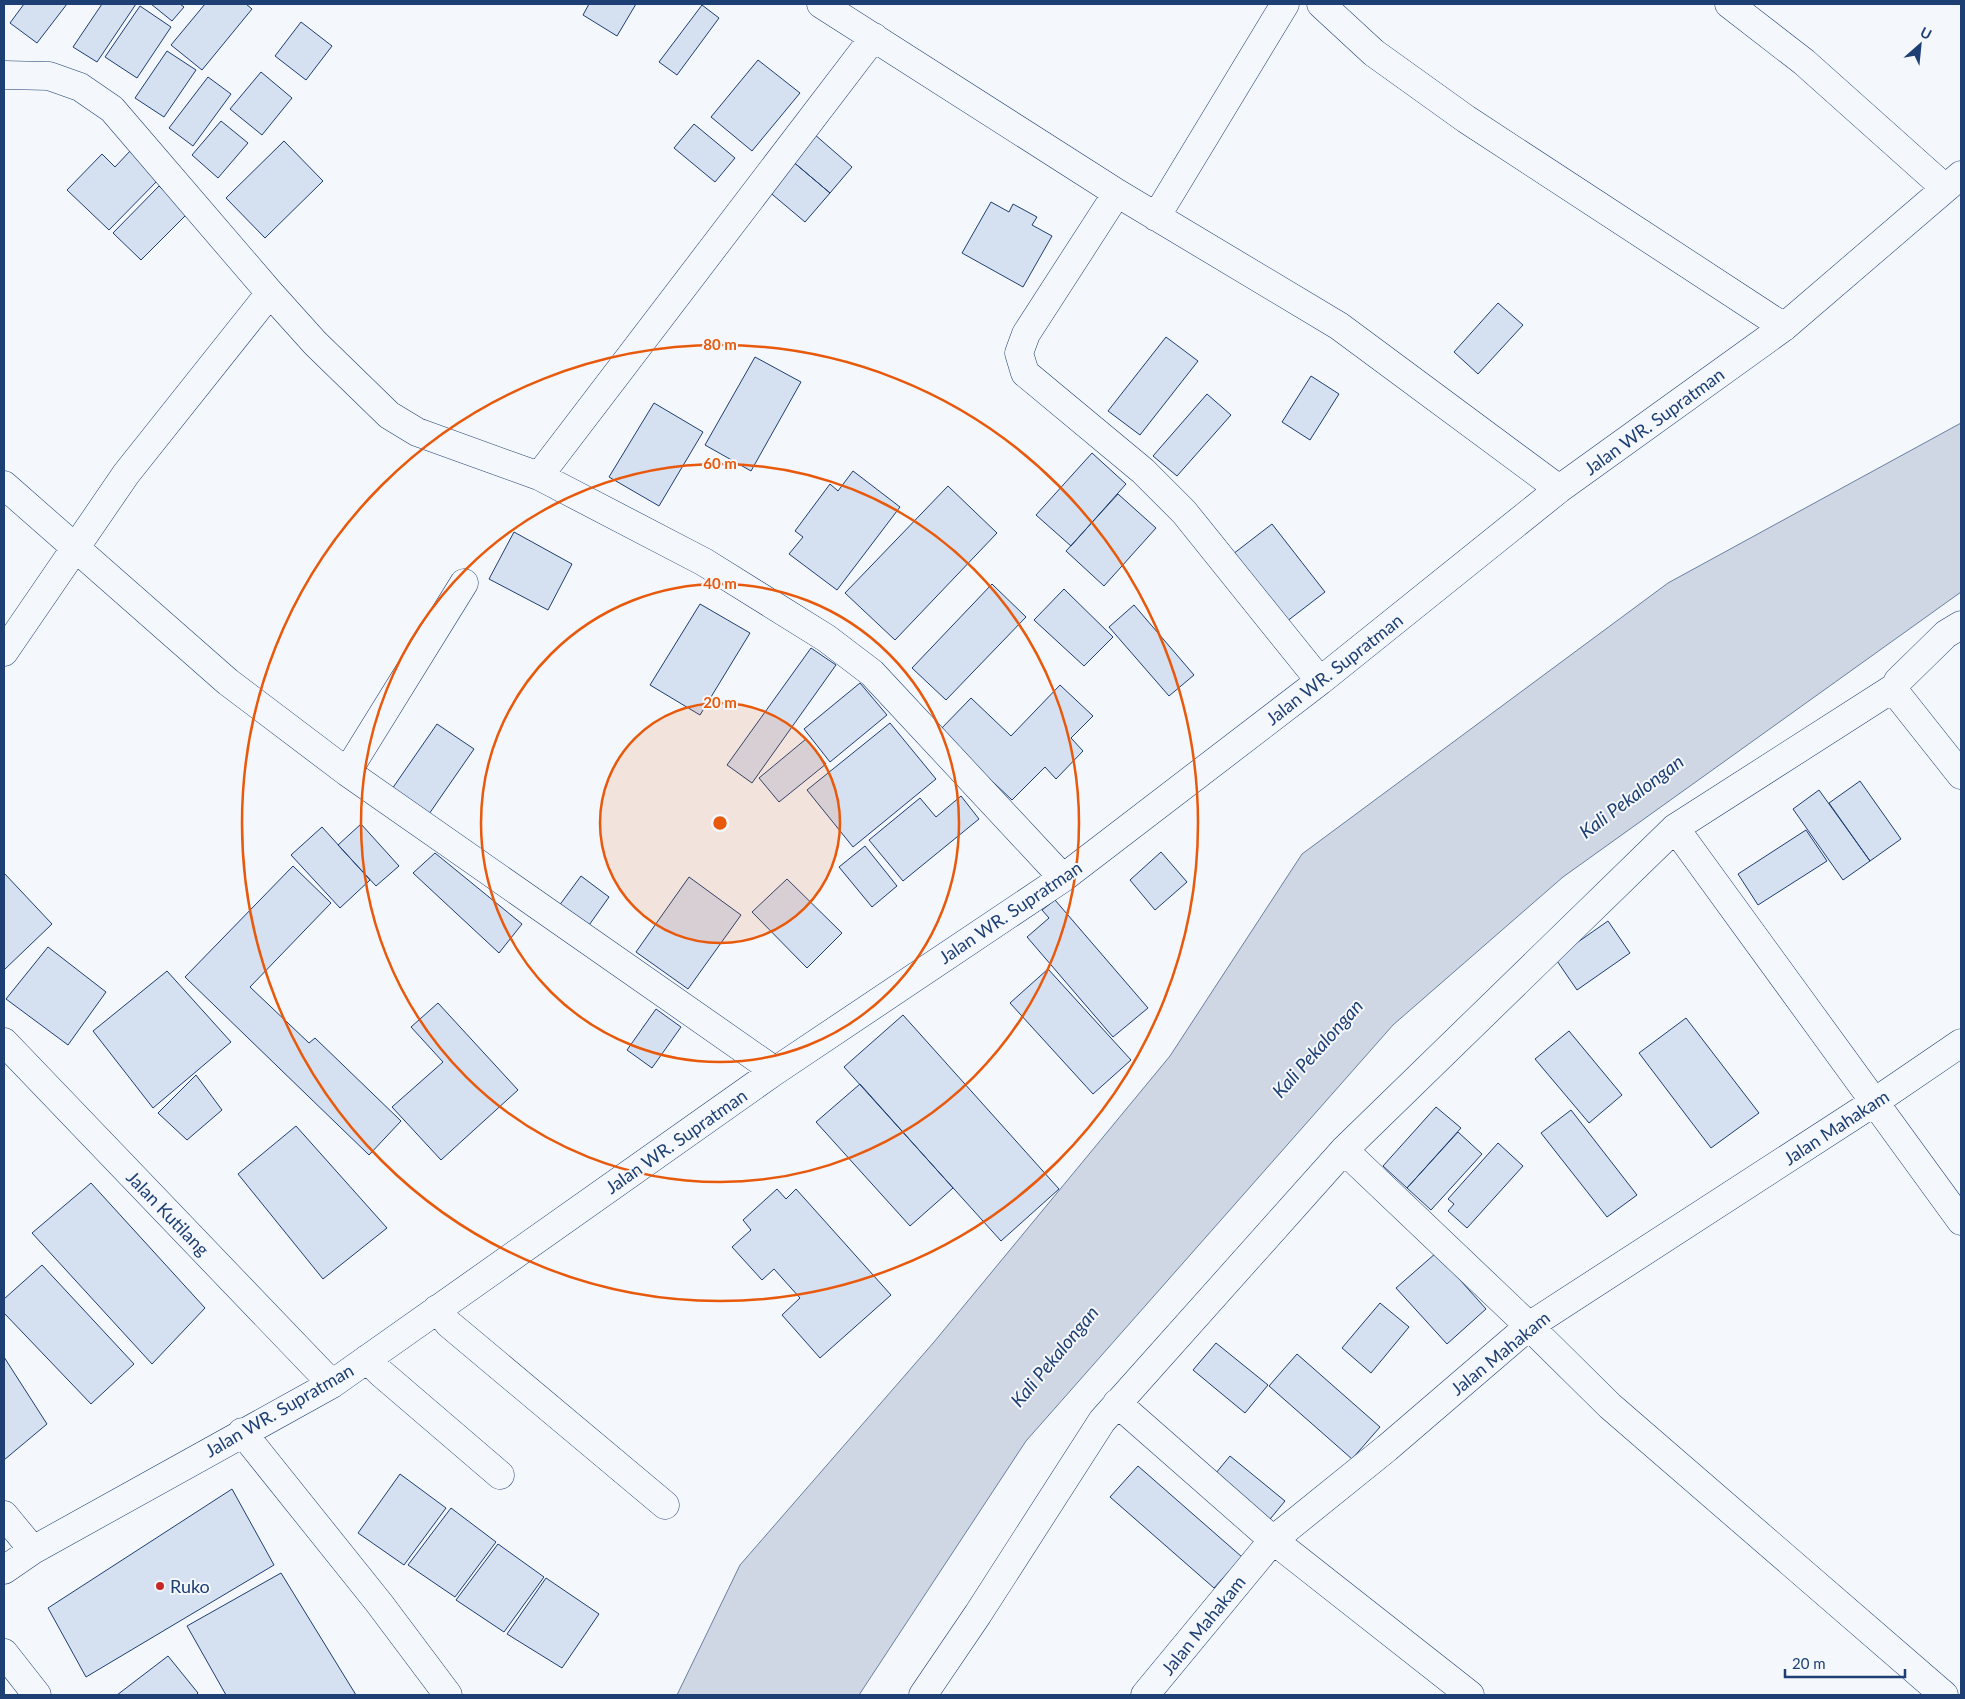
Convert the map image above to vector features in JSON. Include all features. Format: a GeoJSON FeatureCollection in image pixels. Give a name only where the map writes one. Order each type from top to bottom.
{"type":"FeatureCollection","features":[{"type":"Feature","properties":{"kind":"street"},"geometry":{"type":"LineString","coordinates":[[821,4],[1117,193],[1339,326],[1559,489]]}},
{"type":"Feature","properties":{"kind":"street"},"geometry":{"type":"LineString","coordinates":[[1156,217],[1284,4]]}},
{"type":"Feature","properties":{"kind":"street"},"geometry":{"type":"LineString","coordinates":[[1321,4],[1374,52],[1466,119],[1784,327]]}},
{"type":"Feature","properties":{"kind":"street"},"geometry":{"type":"LineString","coordinates":[[1730,4],[1953,182]]}},
{"type":"Feature","properties":{"kind":"street"},"geometry":{"type":"LineString","coordinates":[[538,476],[874,37]]}},
{"type":"Feature","properties":{"kind":"street"},"geometry":{"type":"LineString","coordinates":[[4,75],[49,76],[80,87],[112,109],[270,293],[316,343],[388,415],[417,432],[538,476],[704,562],[826,638],[872,673],[1063,878]]}},
{"type":"Feature","properties":{"kind":"street","name":"Jalan WR. Supratman"},"geometry":{"type":"LineString","coordinates":[[4,1570],[33,1550],[242,1432],[332,1384],[774,1071],[1063,878],[1320,682],[1559,489],[1784,327],[1953,182]]}},
{"type":"Feature","properties":{"kind":"street"},"geometry":{"type":"LineString","coordinates":[[1117,193],[1026,334],[1019,353],[1025,374],[1143,471],[1184,512],[1320,682]]}},
{"type":"Feature","properties":{"kind":"street"},"geometry":{"type":"LineString","coordinates":[[4,652],[126,474],[270,293]]}},
{"type":"Feature","properties":{"kind":"street"},"geometry":{"type":"LineString","coordinates":[[4,484],[228,682],[347,772],[774,1071]]}},
{"type":"Feature","properties":{"kind":"street"},"geometry":{"type":"LineString","coordinates":[[347,772],[464,583]]}},
{"type":"Feature","properties":{"kind":"street"},"geometry":{"type":"LineString","coordinates":[[923,1695],[978,1614],[1102,1421],[1344,1150],[1674,828],[1895,687],[1898,681],[1946,634],[1961,625]]}},
{"type":"Feature","properties":{"kind":"street"},"geometry":{"type":"LineString","coordinates":[[1895,687],[1896,693],[1961,774]]}},
{"type":"Feature","properties":{"kind":"street"},"geometry":{"type":"LineString","coordinates":[[1674,828],[1961,1222]]}},
{"type":"Feature","properties":{"kind":"street","name":"Jalan Kutilang"},"geometry":{"type":"LineString","coordinates":[[4,1042],[332,1384]]}},
{"type":"Feature","properties":{"kind":"street","name":"Jalan Mahakam"},"geometry":{"type":"LineString","coordinates":[[1145,1695],[1273,1540],[1387,1448],[1529,1326],[1873,1103],[1961,1043]]}},
{"type":"Feature","properties":{"kind":"street"},"geometry":{"type":"LineString","coordinates":[[1344,1150],[1610,1406],[1944,1695]]}},
{"type":"Feature","properties":{"kind":"street"},"geometry":{"type":"LineString","coordinates":[[437,1309],[449,1324],[665,1505]]}},
{"type":"Feature","properties":{"kind":"street"},"geometry":{"type":"LineString","coordinates":[[367,1359],[500,1475]]}},
{"type":"Feature","properties":{"kind":"street"},"geometry":{"type":"LineString","coordinates":[[1117,1403],[1273,1540],[1470,1695]]}},
{"type":"Feature","properties":{"kind":"street"},"geometry":{"type":"LineString","coordinates":[[242,1432],[379,1602],[448,1695]]}},
{"type":"Feature","properties":{"kind":"street"},"geometry":{"type":"LineString","coordinates":[[4,1515],[33,1550]]}},
{"type":"Feature","properties":{"kind":"street"},"geometry":{"type":"LineString","coordinates":[[4,1653],[38,1695]]}},
{"type":"Feature","properties":{"kind":"water","name":"Kali Pekalongan"},"geometry":{"type":"Polygon","coordinates":[[[1961,423],[1961,592],[1563,877],[1393,1025],[1026,1441],[859,1695],[677,1695],[740,1565],[934,1342],[1170,1056],[1302,854],[1668,583],[1961,423]]]}},
{"type":"Feature","properties":{"kind":"building"},"geometry":{"type":"Polygon","coordinates":[[[24,4],[67,4],[37,43],[10,23],[24,4]]]}},
{"type":"Feature","properties":{"kind":"building"},"geometry":{"type":"Polygon","coordinates":[[[102,4],[136,4],[97,62],[73,47],[102,4]]]}},
{"type":"Feature","properties":{"kind":"building"},"geometry":{"type":"Polygon","coordinates":[[[151,4],[180,4],[184,7],[172,21],[151,4]]]}},
{"type":"Feature","properties":{"kind":"building"},"geometry":{"type":"Polygon","coordinates":[[[205,4],[246,4],[252,9],[202,70],[171,45],[205,4]]]}},
{"type":"Feature","properties":{"kind":"building"},"geometry":{"type":"Polygon","coordinates":[[[589,4],[636,4],[617,36],[583,15],[589,4]]]}},
{"type":"Feature","properties":{"kind":"building"},"geometry":{"type":"Polygon","coordinates":[[[702,5],[719,18],[677,75],[659,62],[702,5]]]}},
{"type":"Feature","properties":{"kind":"building"},"geometry":{"type":"Polygon","coordinates":[[[140,6],[171,27],[137,78],[105,57],[140,6]]]}},
{"type":"Feature","properties":{"kind":"building"},"geometry":{"type":"Polygon","coordinates":[[[301,22],[332,46],[306,80],[275,56],[301,22]]]}},
{"type":"Feature","properties":{"kind":"building"},"geometry":{"type":"Polygon","coordinates":[[[167,51],[196,70],[164,117],[135,98],[167,51]]]}},
{"type":"Feature","properties":{"kind":"building"},"geometry":{"type":"Polygon","coordinates":[[[758,60],[800,93],[752,151],[711,117],[758,60]]]}},
{"type":"Feature","properties":{"kind":"building"},"geometry":{"type":"Polygon","coordinates":[[[261,72],[292,98],[262,135],[230,109],[261,72]]]}},
{"type":"Feature","properties":{"kind":"building"},"geometry":{"type":"Polygon","coordinates":[[[208,77],[231,94],[193,146],[169,128],[208,77]]]}},
{"type":"Feature","properties":{"kind":"building"},"geometry":{"type":"Polygon","coordinates":[[[221,121],[248,143],[218,178],[192,155],[221,121]]]}},
{"type":"Feature","properties":{"kind":"building"},"geometry":{"type":"Polygon","coordinates":[[[694,124],[735,158],[715,182],[674,148],[694,124]]]}},
{"type":"Feature","properties":{"kind":"building"},"geometry":{"type":"Polygon","coordinates":[[[814,134],[852,167],[830,193],[791,160],[814,134]]]}},
{"type":"Feature","properties":{"kind":"building"},"geometry":{"type":"Polygon","coordinates":[[[284,141],[323,181],[265,238],[226,198],[284,141]]]}},
{"type":"Feature","properties":{"kind":"building"},"geometry":{"type":"Polygon","coordinates":[[[131,150],[160,178],[109,230],[67,190],[102,154],[115,167],[131,150]]]}},
{"type":"Feature","properties":{"kind":"building"},"geometry":{"type":"Polygon","coordinates":[[[791,160],[830,193],[805,222],[767,190],[791,160]]]}},
{"type":"Feature","properties":{"kind":"building"},"geometry":{"type":"Polygon","coordinates":[[[159,186],[187,214],[141,260],[113,233],[159,186]]]}},
{"type":"Feature","properties":{"kind":"building"},"geometry":{"type":"Polygon","coordinates":[[[991,202],[1009,212],[1013,204],[1037,217],[1032,225],[1052,236],[1023,287],[962,253],[991,202]]]}},
{"type":"Feature","properties":{"kind":"building"},"geometry":{"type":"Polygon","coordinates":[[[1498,303],[1523,325],[1478,374],[1454,352],[1498,303]]]}},
{"type":"Feature","properties":{"kind":"building"},"geometry":{"type":"Polygon","coordinates":[[[1166,337],[1198,361],[1140,435],[1108,411],[1166,337]]]}},
{"type":"Feature","properties":{"kind":"building"},"geometry":{"type":"Polygon","coordinates":[[[755,357],[801,382],[751,471],[705,445],[755,357]]]}},
{"type":"Feature","properties":{"kind":"building"},"geometry":{"type":"Polygon","coordinates":[[[1311,376],[1339,394],[1310,440],[1282,422],[1311,376]]]}},
{"type":"Feature","properties":{"kind":"building"},"geometry":{"type":"Polygon","coordinates":[[[1207,394],[1231,415],[1177,476],[1153,456],[1207,394]]]}},
{"type":"Feature","properties":{"kind":"building"},"geometry":{"type":"Polygon","coordinates":[[[654,403],[703,432],[659,506],[609,477],[654,403]]]}},
{"type":"Feature","properties":{"kind":"building"},"geometry":{"type":"Polygon","coordinates":[[[1092,453],[1126,484],[1071,546],[1036,515],[1092,453]]]}},
{"type":"Feature","properties":{"kind":"building"},"geometry":{"type":"Polygon","coordinates":[[[853,471],[900,507],[837,590],[789,554],[803,537],[795,531],[830,484],[838,491],[853,471]]]}},
{"type":"Feature","properties":{"kind":"building"},"geometry":{"type":"Polygon","coordinates":[[[948,486],[997,533],[895,640],[845,593],[948,486]]]}},
{"type":"Feature","properties":{"kind":"building"},"geometry":{"type":"Polygon","coordinates":[[[1118,494],[1156,528],[1104,586],[1066,551],[1118,494]]]}},
{"type":"Feature","properties":{"kind":"building"},"geometry":{"type":"Polygon","coordinates":[[[1272,524],[1325,592],[1286,622],[1233,554],[1272,524]]]}},
{"type":"Feature","properties":{"kind":"building"},"geometry":{"type":"Polygon","coordinates":[[[514,532],[572,564],[548,610],[489,579],[514,532]]]}},
{"type":"Feature","properties":{"kind":"building"},"geometry":{"type":"Polygon","coordinates":[[[992,584],[1026,617],[946,700],[912,668],[992,584]]]}},
{"type":"Feature","properties":{"kind":"building"},"geometry":{"type":"Polygon","coordinates":[[[1064,589],[1113,637],[1084,666],[1034,620],[1064,589]]]}},
{"type":"Feature","properties":{"kind":"building"},"geometry":{"type":"Polygon","coordinates":[[[700,604],[750,633],[700,715],[650,685],[700,604]]]}},
{"type":"Feature","properties":{"kind":"building"},"geometry":{"type":"Polygon","coordinates":[[[1134,605],[1194,675],[1169,696],[1109,627],[1134,605]]]}},
{"type":"Feature","properties":{"kind":"building"},"geometry":{"type":"Polygon","coordinates":[[[811,648],[836,665],[752,783],[727,765],[811,648]]]}},
{"type":"Feature","properties":{"kind":"building"},"geometry":{"type":"Polygon","coordinates":[[[860,683],[887,715],[830,762],[804,729],[860,683]]]}},
{"type":"Feature","properties":{"kind":"building"},"geometry":{"type":"Polygon","coordinates":[[[1060,685],[1093,716],[1071,738],[1083,751],[1056,779],[1045,767],[1012,800],[939,731],[971,698],[1011,736],[1060,685]]]}},
{"type":"Feature","properties":{"kind":"building"},"geometry":{"type":"Polygon","coordinates":[[[890,723],[936,779],[853,847],[807,790],[890,723]]]}},
{"type":"Feature","properties":{"kind":"building"},"geometry":{"type":"Polygon","coordinates":[[[437,724],[474,749],[429,814],[392,789],[437,724]]]}},
{"type":"Feature","properties":{"kind":"building"},"geometry":{"type":"Polygon","coordinates":[[[806,739],[826,764],[779,802],[759,778],[806,739]]]}},
{"type":"Feature","properties":{"kind":"building"},"geometry":{"type":"Polygon","coordinates":[[[1860,781],[1901,839],[1870,861],[1829,803],[1860,781]]]}},
{"type":"Feature","properties":{"kind":"building"},"geometry":{"type":"Polygon","coordinates":[[[1819,790],[1870,861],[1843,880],[1793,809],[1819,790]]]}},
{"type":"Feature","properties":{"kind":"building"},"geometry":{"type":"Polygon","coordinates":[[[961,796],[979,819],[903,881],[869,840],[920,798],[936,817],[961,796]]]}},
{"type":"Feature","properties":{"kind":"building"},"geometry":{"type":"Polygon","coordinates":[[[361,824],[399,866],[376,886],[338,845],[361,824]]]}},
{"type":"Feature","properties":{"kind":"building"},"geometry":{"type":"Polygon","coordinates":[[[322,827],[370,880],[340,908],[291,855],[322,827]]]}},
{"type":"Feature","properties":{"kind":"building"},"geometry":{"type":"Polygon","coordinates":[[[1806,830],[1827,861],[1758,905],[1738,874],[1806,830]]]}},
{"type":"Feature","properties":{"kind":"building"},"geometry":{"type":"Polygon","coordinates":[[[865,846],[897,886],[872,907],[839,867],[865,846]]]}},
{"type":"Feature","properties":{"kind":"building"},"geometry":{"type":"Polygon","coordinates":[[[1161,852],[1187,882],[1155,910],[1130,880],[1161,852]]]}},
{"type":"Feature","properties":{"kind":"building"},"geometry":{"type":"Polygon","coordinates":[[[435,853],[522,924],[499,953],[413,873],[435,853]]]}},
{"type":"Feature","properties":{"kind":"building"},"geometry":{"type":"Polygon","coordinates":[[[293,866],[331,903],[250,987],[309,1043],[315,1038],[401,1121],[369,1155],[185,977],[293,866]]]}},
{"type":"Feature","properties":{"kind":"building"},"geometry":{"type":"Polygon","coordinates":[[[4,873],[52,924],[4,970],[4,873]]]}},
{"type":"Feature","properties":{"kind":"building"},"geometry":{"type":"Polygon","coordinates":[[[581,876],[609,897],[582,935],[553,914],[581,876]]]}},
{"type":"Feature","properties":{"kind":"building"},"geometry":{"type":"Polygon","coordinates":[[[689,877],[741,915],[688,989],[636,952],[689,877]]]}},
{"type":"Feature","properties":{"kind":"building"},"geometry":{"type":"Polygon","coordinates":[[[787,879],[842,933],[807,968],[752,912],[787,879]]]}},
{"type":"Feature","properties":{"kind":"building"},"geometry":{"type":"Polygon","coordinates":[[[1055,900],[1148,1008],[1113,1037],[1027,937],[1049,918],[1042,910],[1055,900]]]}},
{"type":"Feature","properties":{"kind":"building"},"geometry":{"type":"Polygon","coordinates":[[[1608,921],[1630,953],[1577,990],[1555,958],[1608,921]]]}},
{"type":"Feature","properties":{"kind":"building"},"geometry":{"type":"Polygon","coordinates":[[[48,947],[106,992],[68,1045],[6,999],[48,947]]]}},
{"type":"Feature","properties":{"kind":"building"},"geometry":{"type":"Polygon","coordinates":[[[1048,969],[1131,1060],[1093,1094],[1010,1003],[1048,969]]]}},
{"type":"Feature","properties":{"kind":"building"},"geometry":{"type":"Polygon","coordinates":[[[167,971],[231,1042],[153,1108],[93,1031],[167,971]]]}},
{"type":"Feature","properties":{"kind":"building"},"geometry":{"type":"Polygon","coordinates":[[[438,1003],[518,1090],[441,1160],[392,1107],[443,1062],[411,1027],[438,1003]]]}},
{"type":"Feature","properties":{"kind":"building"},"geometry":{"type":"Polygon","coordinates":[[[656,1009],[681,1027],[652,1068],[627,1050],[656,1009]]]}},
{"type":"Feature","properties":{"kind":"building"},"geometry":{"type":"Polygon","coordinates":[[[903,1015],[1059,1189],[1001,1241],[844,1067],[903,1015]]]}},
{"type":"Feature","properties":{"kind":"building"},"geometry":{"type":"Polygon","coordinates":[[[1686,1018],[1759,1113],[1711,1148],[1639,1053],[1686,1018]]]}},
{"type":"Feature","properties":{"kind":"building"},"geometry":{"type":"Polygon","coordinates":[[[1569,1031],[1622,1095],[1589,1123],[1535,1059],[1569,1031]]]}},
{"type":"Feature","properties":{"kind":"building"},"geometry":{"type":"Polygon","coordinates":[[[196,1075],[222,1110],[187,1140],[158,1113],[196,1075]]]}},
{"type":"Feature","properties":{"kind":"building"},"geometry":{"type":"Polygon","coordinates":[[[860,1084],[953,1188],[910,1226],[816,1122],[860,1084]]]}},
{"type":"Feature","properties":{"kind":"building"},"geometry":{"type":"Polygon","coordinates":[[[1436,1107],[1461,1128],[1407,1188],[1383,1166],[1436,1107]]]}},
{"type":"Feature","properties":{"kind":"building"},"geometry":{"type":"Polygon","coordinates":[[[1571,1110],[1637,1195],[1607,1217],[1541,1133],[1571,1110]]]}},
{"type":"Feature","properties":{"kind":"building"},"geometry":{"type":"Polygon","coordinates":[[[296,1126],[387,1228],[323,1279],[238,1174],[296,1126]]]}},
{"type":"Feature","properties":{"kind":"building"},"geometry":{"type":"Polygon","coordinates":[[[1458,1132],[1482,1154],[1431,1210],[1407,1188],[1458,1132]]]}},
{"type":"Feature","properties":{"kind":"building"},"geometry":{"type":"Polygon","coordinates":[[[1498,1143],[1523,1166],[1467,1228],[1448,1211],[1454,1204],[1448,1199],[1498,1143]]]}},
{"type":"Feature","properties":{"kind":"building"},"geometry":{"type":"Polygon","coordinates":[[[91,1183],[205,1308],[152,1364],[32,1233],[91,1183]]]}},
{"type":"Feature","properties":{"kind":"building"},"geometry":{"type":"Polygon","coordinates":[[[777,1189],[786,1199],[796,1189],[891,1295],[820,1358],[782,1315],[800,1298],[774,1269],[762,1280],[732,1247],[751,1230],[743,1220],[777,1189]]]}},
{"type":"Feature","properties":{"kind":"building"},"geometry":{"type":"Polygon","coordinates":[[[1436,1253],[1486,1309],[1447,1344],[1396,1288],[1436,1253]]]}},
{"type":"Feature","properties":{"kind":"building"},"geometry":{"type":"Polygon","coordinates":[[[42,1265],[134,1364],[91,1404],[4,1313],[4,1299],[42,1265]]]}},
{"type":"Feature","properties":{"kind":"building"},"geometry":{"type":"Polygon","coordinates":[[[1380,1303],[1409,1327],[1371,1373],[1342,1348],[1380,1303]]]}},
{"type":"Feature","properties":{"kind":"building"},"geometry":{"type":"Polygon","coordinates":[[[1216,1343],[1268,1385],[1245,1413],[1193,1370],[1216,1343]]]}},
{"type":"Feature","properties":{"kind":"building"},"geometry":{"type":"Polygon","coordinates":[[[1297,1354],[1380,1427],[1352,1459],[1269,1386],[1297,1354]]]}},
{"type":"Feature","properties":{"kind":"building"},"geometry":{"type":"Polygon","coordinates":[[[4,1357],[47,1424],[4,1460],[4,1357]]]}},
{"type":"Feature","properties":{"kind":"building"},"geometry":{"type":"Polygon","coordinates":[[[1230,1456],[1285,1501],[1266,1524],[1211,1479],[1230,1456]]]}},
{"type":"Feature","properties":{"kind":"building"},"geometry":{"type":"Polygon","coordinates":[[[1138,1466],[1242,1557],[1214,1588],[1110,1497],[1138,1466]]]}},
{"type":"Feature","properties":{"kind":"building"},"geometry":{"type":"Polygon","coordinates":[[[400,1474],[446,1508],[404,1565],[358,1533],[400,1474]]]}},
{"type":"Feature","properties":{"kind":"building","name":"Ruko"},"geometry":{"type":"Polygon","coordinates":[[[232,1489],[274,1565],[86,1677],[48,1608],[232,1489]]]}},
{"type":"Feature","properties":{"kind":"building"},"geometry":{"type":"Polygon","coordinates":[[[451,1508],[496,1542],[455,1597],[408,1565],[451,1508]]]}},
{"type":"Feature","properties":{"kind":"building"},"geometry":{"type":"Polygon","coordinates":[[[498,1544],[544,1577],[504,1632],[456,1600],[498,1544]]]}},
{"type":"Feature","properties":{"kind":"building"},"geometry":{"type":"Polygon","coordinates":[[[281,1573],[356,1695],[226,1695],[187,1626],[281,1573]]]}},
{"type":"Feature","properties":{"kind":"building"},"geometry":{"type":"Polygon","coordinates":[[[546,1578],[599,1614],[562,1668],[507,1634],[546,1578]]]}},
{"type":"Feature","properties":{"kind":"building"},"geometry":{"type":"Polygon","coordinates":[[[168,1656],[198,1693],[196,1695],[117,1695],[168,1656]]]}},
{"type":"Feature","properties":{"kind":"place","name":"Ruko"},"geometry":{"type":"Point","coordinates":[160,1586]}}]}
